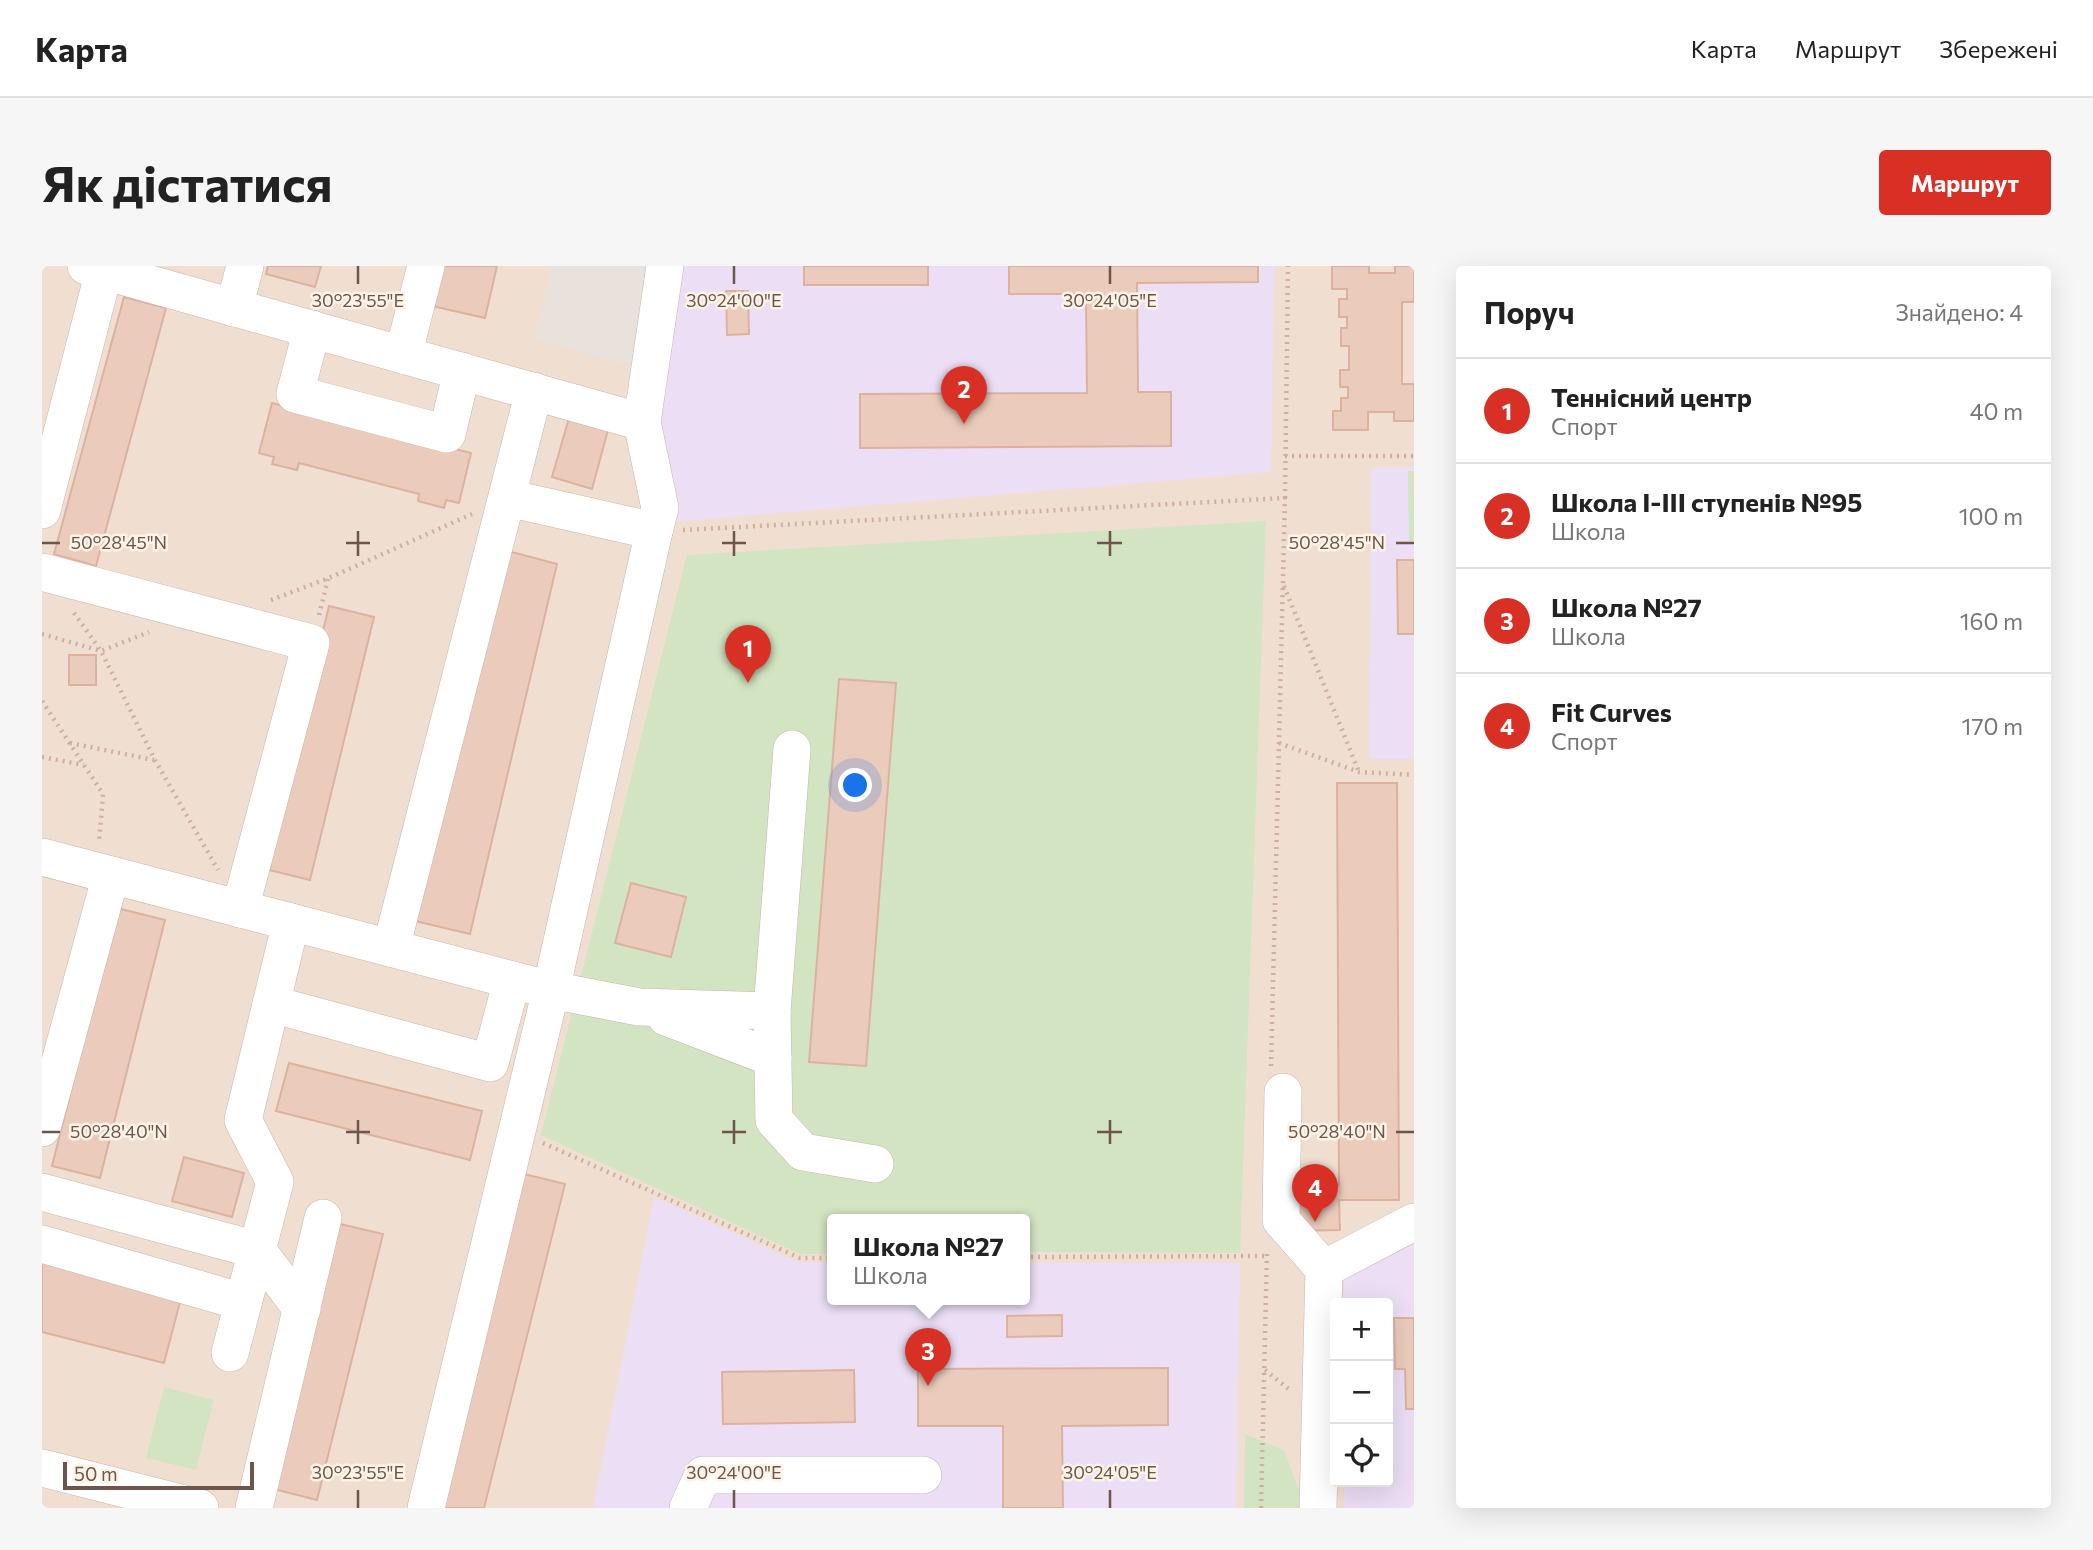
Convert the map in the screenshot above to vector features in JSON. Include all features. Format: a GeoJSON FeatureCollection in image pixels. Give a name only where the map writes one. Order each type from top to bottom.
{"type":"FeatureCollection","features":[{"type":"Feature","properties":{"kind":"lane"},"geometry":{"type":"LineString","coordinates":[[234,308],[245,266]]}},
{"type":"Feature","properties":{"kind":"lane"},"geometry":{"type":"LineString","coordinates":[[403,355],[426,266]]}},
{"type":"Feature","properties":{"kind":"lane"},"geometry":{"type":"LineString","coordinates":[[426,1508],[551,990],[660,508],[642,422],[665,266]]}},
{"type":"Feature","properties":{"kind":"lane"},"geometry":{"type":"LineString","coordinates":[[42,510],[95,268],[642,422]]}},
{"type":"Feature","properties":{"kind":"lane"},"geometry":{"type":"LineString","coordinates":[[312,329],[295,394],[447,434],[462,371]]}},
{"type":"Feature","properties":{"kind":"lane"},"geometry":{"type":"LineString","coordinates":[[391,948],[534,391]]}},
{"type":"Feature","properties":{"kind":"lane"},"geometry":{"type":"LineString","coordinates":[[508,498],[654,531]]}},
{"type":"Feature","properties":{"kind":"lane"},"geometry":{"type":"LineString","coordinates":[[43,573],[311,643],[240,909]]}},
{"type":"Feature","properties":{"kind":"lane"},"geometry":{"type":"LineString","coordinates":[[792,749],[772,1011],[774,1120],[803,1152],[875,1164]]}},
{"type":"Feature","properties":{"kind":"lane"},"geometry":{"type":"LineString","coordinates":[[42,857],[551,990],[639,1007],[772,1011]]}},
{"type":"Feature","properties":{"kind":"lane"},"geometry":{"type":"LineString","coordinates":[[42,1128],[104,873]]}},
{"type":"Feature","properties":{"kind":"lane"},"geometry":{"type":"LineString","coordinates":[[230,1353],[275,1182],[243,1120],[291,922]]}},
{"type":"Feature","properties":{"kind":"lane"},"geometry":{"type":"LineString","coordinates":[[271,1004],[490,1063],[512,980]]}},
{"type":"Feature","properties":{"kind":"lane"},"geometry":{"type":"LineString","coordinates":[[639,1007],[773,1058]]}},
{"type":"Feature","properties":{"kind":"lane"},"geometry":{"type":"LineString","coordinates":[[1277,1084],[1281,1220],[1324,1269],[1318,1508]]}},
{"type":"Feature","properties":{"kind":"lane"},"geometry":{"type":"LineString","coordinates":[[42,1192],[257,1250],[302,1309]]}},
{"type":"Feature","properties":{"kind":"lane"},"geometry":{"type":"LineString","coordinates":[[254,1508],[323,1218]]}},
{"type":"Feature","properties":{"kind":"lane"},"geometry":{"type":"LineString","coordinates":[[1324,1269],[1414,1222]]}},
{"type":"Feature","properties":{"kind":"lane"},"geometry":{"type":"LineString","coordinates":[[42,1244],[243,1302]]}},
{"type":"Feature","properties":{"kind":"lane"},"geometry":{"type":"LineString","coordinates":[[42,1468],[124,1499],[200,1508]]}},
{"type":"Feature","properties":{"kind":"lane"},"geometry":{"type":"LineString","coordinates":[[688,1508],[703,1475],[923,1475]]}},
{"type":"Feature","properties":{"kind":"path"},"geometry":{"type":"LineString","coordinates":[[1277,1084],[1279,743],[1288,266]]}},
{"type":"Feature","properties":{"kind":"path"},"geometry":{"type":"LineString","coordinates":[[1285,456],[1414,456]]}},
{"type":"Feature","properties":{"kind":"path"},"geometry":{"type":"LineString","coordinates":[[268,600],[329,578],[508,498]]}},
{"type":"Feature","properties":{"kind":"path"},"geometry":{"type":"LineString","coordinates":[[654,531],[1285,498]]}},
{"type":"Feature","properties":{"kind":"path"},"geometry":{"type":"LineString","coordinates":[[43,573],[101,651],[155,760],[240,909]]}},
{"type":"Feature","properties":{"kind":"path"},"geometry":{"type":"LineString","coordinates":[[311,643],[329,578]]}},
{"type":"Feature","properties":{"kind":"path"},"geometry":{"type":"LineString","coordinates":[[1283,582],[1359,772]]}},
{"type":"Feature","properties":{"kind":"path"},"geometry":{"type":"LineString","coordinates":[[42,634],[101,651],[150,632]]}},
{"type":"Feature","properties":{"kind":"path"},"geometry":{"type":"LineString","coordinates":[[42,701],[103,794],[104,873]]}},
{"type":"Feature","properties":{"kind":"path"},"geometry":{"type":"LineString","coordinates":[[69,743],[155,760]]}},
{"type":"Feature","properties":{"kind":"path"},"geometry":{"type":"LineString","coordinates":[[1279,743],[1359,772],[1414,775]]}},
{"type":"Feature","properties":{"kind":"path"},"geometry":{"type":"LineString","coordinates":[[42,757],[84,765]]}},
{"type":"Feature","properties":{"kind":"path"},"geometry":{"type":"LineString","coordinates":[[517,1131],[800,1258],[827,1258]]}},
{"type":"Feature","properties":{"kind":"path"},"geometry":{"type":"LineString","coordinates":[[1261,1508],[1267,1242]]}},
{"type":"Feature","properties":{"kind":"path"},"geometry":{"type":"LineString","coordinates":[[1030,1257],[1267,1256]]}},
{"type":"Feature","properties":{"kind":"shaded area"},"geometry":{"type":"Polygon","coordinates":[[[42,266],[1414,266],[1414,1508],[42,1508],[42,266]]]}},
{"type":"Feature","properties":{"kind":"shaded area"},"geometry":{"type":"Polygon","coordinates":[[[552,266],[677,266],[648,370],[534,339],[552,266]]]}},
{"type":"Feature","properties":{"kind":"shaded area"},"geometry":{"type":"Polygon","coordinates":[[[681,266],[1274,266],[1271,472],[668,522],[652,377],[681,266]]]}},
{"type":"Feature","properties":{"kind":"shaded area"},"geometry":{"type":"Polygon","coordinates":[[[1414,467],[1414,759],[1369,759],[1371,468],[1414,467]]]}},
{"type":"Feature","properties":{"kind":"shaded area"},"geometry":{"type":"Polygon","coordinates":[[[654,1197],[797,1262],[827,1263],[827,1305],[1030,1305],[1030,1263],[1240,1263],[1236,1508],[593,1508],[654,1197]]]}},
{"type":"Feature","properties":{"kind":"shaded area"},"geometry":{"type":"Polygon","coordinates":[[[1414,1234],[1414,1508],[1344,1508],[1344,1487],[1393,1487],[1393,1298],[1344,1298],[1344,1269],[1414,1234]]]}},
{"type":"Feature","properties":{"kind":"green space"},"geometry":{"type":"Polygon","coordinates":[[[1408,471],[1414,471],[1414,541],[1409,541],[1408,471]]]}},
{"type":"Feature","properties":{"kind":"green space"},"geometry":{"type":"Polygon","coordinates":[[[1266,521],[1240,1253],[1030,1252],[1030,1214],[827,1214],[827,1254],[800,1254],[541,1135],[687,555],[1266,521]]]}},
{"type":"Feature","properties":{"kind":"green space"},"geometry":{"type":"Polygon","coordinates":[[[164,1387],[214,1400],[196,1470],[146,1458],[164,1387]]]}},
{"type":"Feature","properties":{"kind":"green space"},"geometry":{"type":"Polygon","coordinates":[[[1245,1434],[1284,1450],[1306,1508],[1244,1508],[1245,1434]]]}},
{"type":"Feature","properties":{"kind":"building"},"geometry":{"type":"Polygon","coordinates":[[[268,266],[321,266],[315,287],[266,274],[268,266]]]}},
{"type":"Feature","properties":{"kind":"building"},"geometry":{"type":"Polygon","coordinates":[[[442,266],[497,266],[485,318],[432,306],[442,266]]]}},
{"type":"Feature","properties":{"kind":"building"},"geometry":{"type":"Polygon","coordinates":[[[804,266],[928,266],[928,285],[804,285],[804,266]]]}},
{"type":"Feature","properties":{"kind":"building"},"geometry":{"type":"Polygon","coordinates":[[[1009,266],[1258,266],[1258,282],[1137,283],[1138,392],[1171,392],[1171,446],[860,448],[860,394],[1087,393],[1086,294],[1009,294],[1009,266]]]}},
{"type":"Feature","properties":{"kind":"building"},"geometry":{"type":"Polygon","coordinates":[[[1332,266],[1369,266],[1369,273],[1395,273],[1395,266],[1414,266],[1414,302],[1402,302],[1402,384],[1414,384],[1414,421],[1394,421],[1394,412],[1368,412],[1368,430],[1333,430],[1333,411],[1341,411],[1341,398],[1348,398],[1348,387],[1340,387],[1340,370],[1349,370],[1349,346],[1341,346],[1341,328],[1347,328],[1347,317],[1339,317],[1339,299],[1347,299],[1347,289],[1332,289],[1332,266]]]}},
{"type":"Feature","properties":{"kind":"building"},"geometry":{"type":"Polygon","coordinates":[[[726,291],[748,291],[749,334],[727,335],[726,291]]]}},
{"type":"Feature","properties":{"kind":"building"},"geometry":{"type":"Polygon","coordinates":[[[124,297],[166,308],[96,566],[54,554],[124,297]]]}},
{"type":"Feature","properties":{"kind":"building"},"geometry":{"type":"Polygon","coordinates":[[[272,403],[471,453],[459,503],[446,500],[444,508],[418,501],[419,494],[299,463],[297,470],[272,464],[274,457],[259,453],[272,403]]]}},
{"type":"Feature","properties":{"kind":"building"},"geometry":{"type":"Polygon","coordinates":[[[569,418],[608,430],[592,489],[552,477],[569,418]]]}},
{"type":"Feature","properties":{"kind":"building"},"geometry":{"type":"Polygon","coordinates":[[[504,550],[557,564],[470,934],[415,921],[504,550]]]}},
{"type":"Feature","properties":{"kind":"building"},"geometry":{"type":"Polygon","coordinates":[[[1397,560],[1414,560],[1414,634],[1398,634],[1397,560]]]}},
{"type":"Feature","properties":{"kind":"building"},"geometry":{"type":"Polygon","coordinates":[[[329,606],[374,617],[310,880],[265,869],[329,606]]]}},
{"type":"Feature","properties":{"kind":"building"},"geometry":{"type":"Polygon","coordinates":[[[69,655],[96,655],[96,685],[69,685],[69,655]]]}},
{"type":"Feature","properties":{"kind":"building"},"geometry":{"type":"Polygon","coordinates":[[[839,679],[896,683],[866,1066],[809,1062],[839,679]]]}},
{"type":"Feature","properties":{"kind":"building"},"geometry":{"type":"Polygon","coordinates":[[[1337,783],[1397,783],[1399,1200],[1339,1200],[1340,1230],[1293,1231],[1292,1186],[1339,1185],[1337,783]]]}},
{"type":"Feature","properties":{"kind":"building"},"geometry":{"type":"Polygon","coordinates":[[[631,883],[686,897],[671,957],[615,943],[631,883]]]}},
{"type":"Feature","properties":{"kind":"building"},"geometry":{"type":"Polygon","coordinates":[[[117,908],[165,920],[100,1178],[52,1166],[117,908]]]}},
{"type":"Feature","properties":{"kind":"building"},"geometry":{"type":"Polygon","coordinates":[[[289,1063],[482,1111],[470,1160],[276,1111],[289,1063]]]}},
{"type":"Feature","properties":{"kind":"building"},"geometry":{"type":"Polygon","coordinates":[[[184,1157],[244,1173],[232,1217],[172,1201],[184,1157]]]}},
{"type":"Feature","properties":{"kind":"building"},"geometry":{"type":"Polygon","coordinates":[[[520,1173],[565,1184],[484,1508],[436,1508],[520,1173]]]}},
{"type":"Feature","properties":{"kind":"building"},"geometry":{"type":"Polygon","coordinates":[[[340,1224],[383,1234],[317,1500],[274,1489],[340,1224]]]}},
{"type":"Feature","properties":{"kind":"building"},"geometry":{"type":"Polygon","coordinates":[[[42,1262],[181,1298],[164,1363],[42,1332],[42,1262]]]}},
{"type":"Feature","properties":{"kind":"building"},"geometry":{"type":"Polygon","coordinates":[[[1062,1315],[1062,1336],[1007,1337],[1007,1316],[1062,1315]]]}},
{"type":"Feature","properties":{"kind":"building"},"geometry":{"type":"Polygon","coordinates":[[[1394,1318],[1414,1318],[1414,1409],[1406,1409],[1405,1369],[1395,1369],[1394,1318]]]}},
{"type":"Feature","properties":{"kind":"building"},"geometry":{"type":"Polygon","coordinates":[[[1168,1368],[1168,1425],[1062,1426],[1063,1508],[1003,1508],[1003,1426],[918,1426],[918,1369],[1168,1368]]]}},
{"type":"Feature","properties":{"kind":"building"},"geometry":{"type":"Polygon","coordinates":[[[854,1370],[855,1422],[723,1424],[722,1372],[854,1370]]]}},
{"type":"Feature","properties":{"kind":"place","name":"Школа І-ІІІ ступенів №95"},"geometry":{"type":"Point","coordinates":[964,424]}},
{"type":"Feature","properties":{"kind":"place","name":"Теннісний центр"},"geometry":{"type":"Point","coordinates":[748,683]}},
{"type":"Feature","properties":{"kind":"place","name":"Fit Curves"},"geometry":{"type":"Point","coordinates":[1315,1222]}},
{"type":"Feature","properties":{"kind":"place","name":"Школа №27"},"geometry":{"type":"Point","coordinates":[928,1386]}}]}
